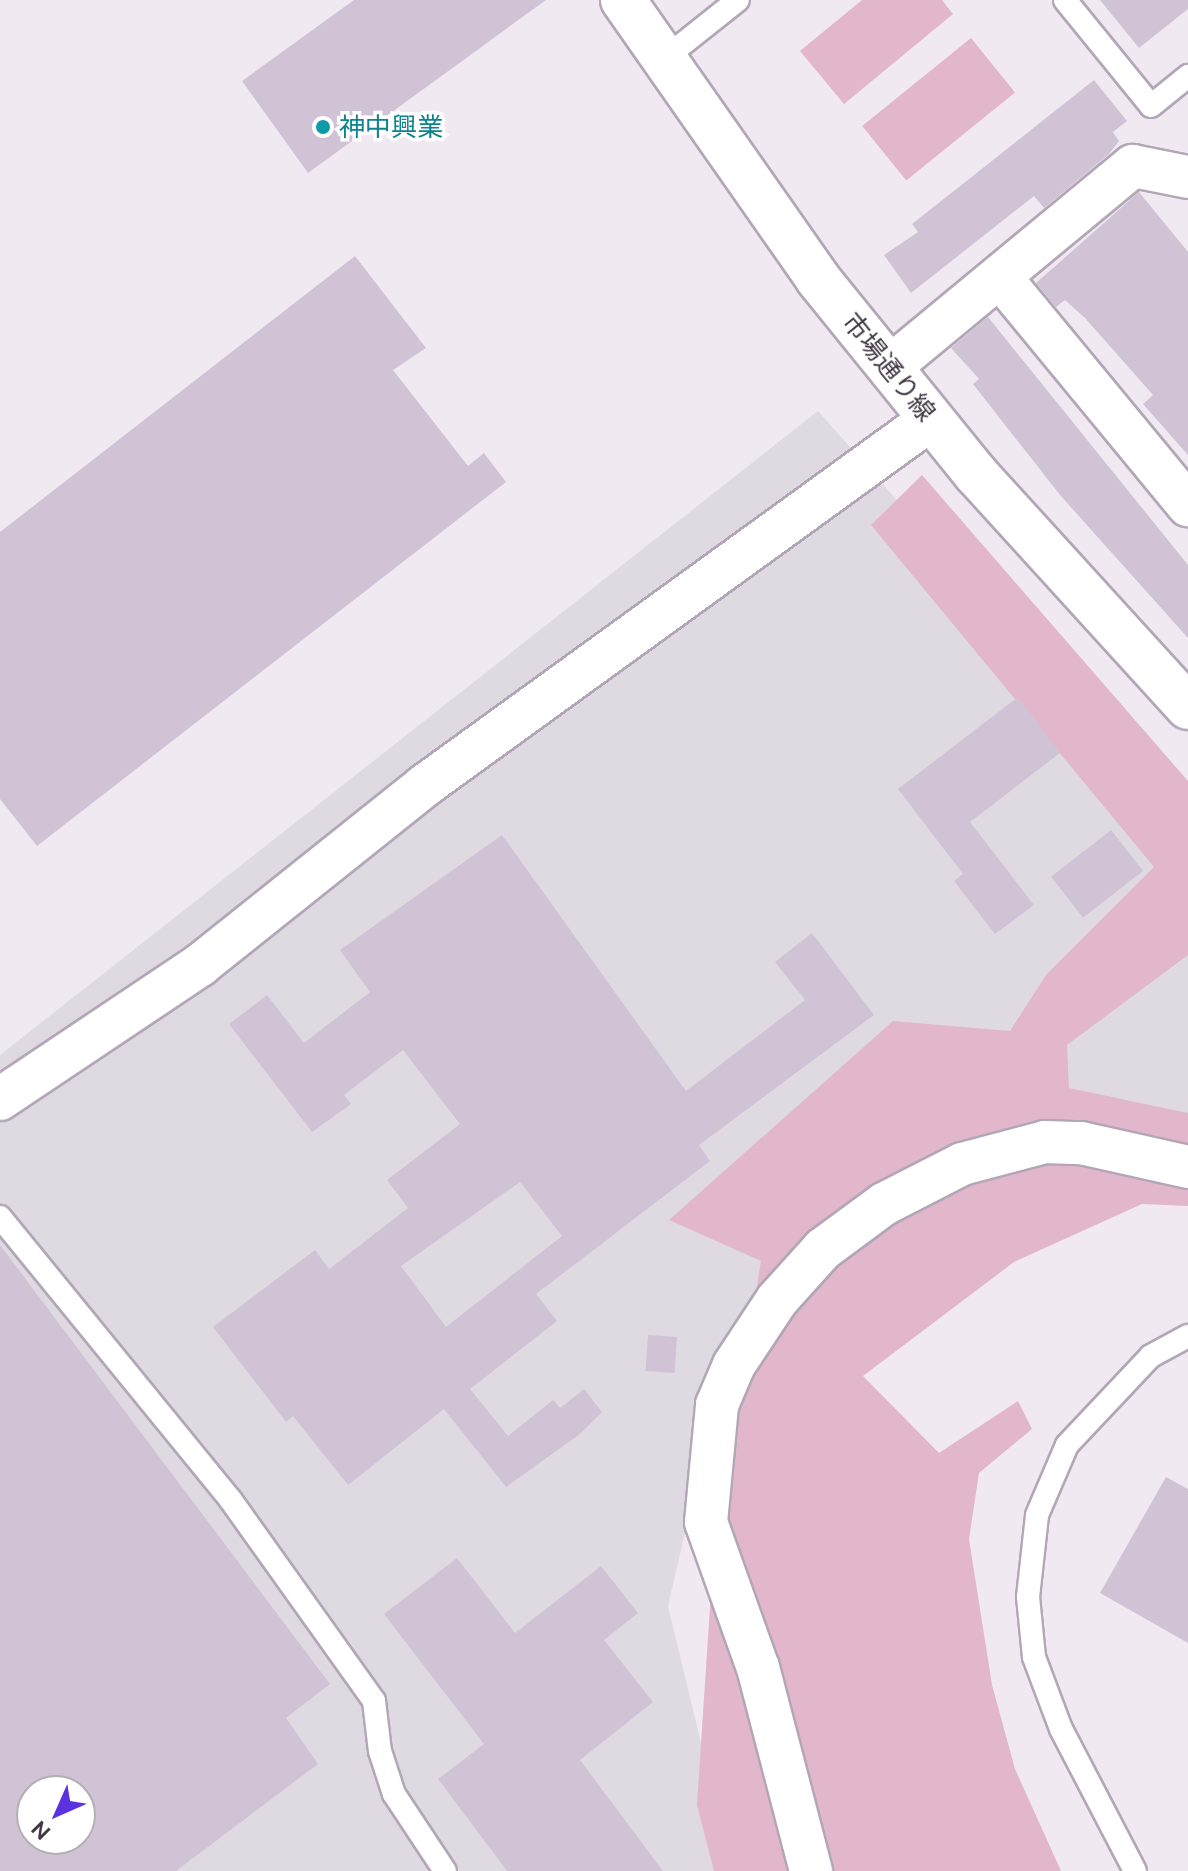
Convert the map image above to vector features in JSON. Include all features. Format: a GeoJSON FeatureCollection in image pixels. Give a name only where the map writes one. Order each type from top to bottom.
{"type":"FeatureCollection","features":[{"type":"Feature","properties":{"kind":"street","name":"市場通り線"},"geometry":{"type":"LineString","coordinates":[[623,0],[818,279],[931,419],[1188,707]]}},
{"type":"Feature","properties":{"kind":"street"},"geometry":{"type":"LineString","coordinates":[[891,366],[1133,166],[1182,182]]}},
{"type":"Feature","properties":{"kind":"street"},"geometry":{"type":"LineString","coordinates":[[1000,277],[1188,505]]}},
{"type":"Feature","properties":{"kind":"street"},"geometry":{"type":"LineString","coordinates":[[0,1099],[200,965],[424,786],[931,419]]}},
{"type":"Feature","properties":{"kind":"street"},"geometry":{"type":"LineString","coordinates":[[811,1871],[758,1668],[706,1522],[717,1405],[734,1365],[777,1300],[823,1249],[884,1204],[962,1164],[1045,1142],[1081,1143],[1188,1167]]}},
{"type":"Feature","properties":{"kind":"lane"},"geometry":{"type":"LineString","coordinates":[[665,58],[738,0]]}},
{"type":"Feature","properties":{"kind":"lane"},"geometry":{"type":"LineString","coordinates":[[1065,0],[1151,106],[1188,76]]}},
{"type":"Feature","properties":{"kind":"lane"},"geometry":{"type":"LineString","coordinates":[[0,1217],[220,1486],[374,1701],[380,1751],[394,1794],[445,1871]]}},
{"type":"Feature","properties":{"kind":"lane"},"geometry":{"type":"LineString","coordinates":[[1135,1871],[1061,1729],[1034,1657],[1028,1597],[1037,1515],[1067,1445],[1151,1356],[1188,1336]]}},
{"type":"Feature","properties":{"kind":"shaded area"},"geometry":{"type":"Polygon","coordinates":[[[862,0],[942,0],[953,14],[844,104],[800,51],[862,0]]]}},
{"type":"Feature","properties":{"kind":"shaded area"},"geometry":{"type":"Polygon","coordinates":[[[971,38],[1015,92],[906,181],[862,126],[971,38]]]}},
{"type":"Feature","properties":{"kind":"shaded area"},"geometry":{"type":"Polygon","coordinates":[[[818,411],[1050,673],[1188,798],[1188,1137],[783,1234],[728,1348],[668,1606],[732,1871],[0,1871],[0,1055],[818,411]]]}},
{"type":"Feature","properties":{"kind":"shaded area"},"geometry":{"type":"Polygon","coordinates":[[[922,475],[1188,781],[1188,955],[1067,1045],[1069,1088],[1188,1113],[1188,1206],[1142,1204],[1014,1262],[863,1376],[939,1453],[1018,1401],[1032,1429],[979,1473],[969,1539],[992,1685],[1015,1769],[1061,1871],[714,1871],[697,1805],[713,1561],[761,1261],[669,1220],[893,1021],[1010,1031],[1046,975],[1154,867],[871,525],[922,475]]]}},
{"type":"Feature","properties":{"kind":"building","name":"神中興業"},"geometry":{"type":"Polygon","coordinates":[[[354,0],[546,0],[308,173],[242,81],[354,0]]]}},
{"type":"Feature","properties":{"kind":"building"},"geometry":{"type":"Polygon","coordinates":[[[1100,0],[1188,0],[1188,9],[1139,48],[1100,0]]]}},
{"type":"Feature","properties":{"kind":"building"},"geometry":{"type":"Polygon","coordinates":[[[1094,80],[1127,121],[1113,132],[1119,141],[1109,154],[1044,208],[1034,196],[911,293],[884,255],[918,232],[912,224],[1094,80]]]}},
{"type":"Feature","properties":{"kind":"building"},"geometry":{"type":"Polygon","coordinates":[[[1139,192],[1188,252],[1188,455],[1143,404],[1153,395],[1085,318],[1065,300],[1056,307],[1036,283],[1139,192]]]}},
{"type":"Feature","properties":{"kind":"building"},"geometry":{"type":"Polygon","coordinates":[[[355,256],[426,348],[393,370],[468,466],[484,453],[506,482],[37,846],[0,799],[0,532],[355,256]]]}},
{"type":"Feature","properties":{"kind":"building"},"geometry":{"type":"Polygon","coordinates":[[[988,317],[1188,565],[1188,638],[1060,495],[973,384],[979,379],[951,348],[988,317]]]}},
{"type":"Feature","properties":{"kind":"building"},"geometry":{"type":"Polygon","coordinates":[[[1018,697],[1060,753],[970,822],[1034,905],[995,934],[954,881],[963,874],[898,789],[1018,697]]]}},
{"type":"Feature","properties":{"kind":"building"},"geometry":{"type":"Polygon","coordinates":[[[1111,830],[1143,871],[1083,918],[1051,877],[1111,830]]]}},
{"type":"Feature","properties":{"kind":"building"},"geometry":{"type":"Polygon","coordinates":[[[502,835],[686,1091],[805,1000],[775,962],[812,933],[874,1015],[699,1145],[710,1161],[536,1294],[557,1321],[470,1389],[508,1436],[553,1400],[560,1408],[584,1389],[602,1412],[580,1434],[506,1487],[444,1409],[348,1485],[293,1416],[286,1422],[213,1327],[315,1250],[329,1269],[408,1208],[387,1180],[460,1124],[403,1050],[344,1095],[351,1104],[312,1132],[229,1024],[267,995],[304,1043],[370,992],[340,950],[502,835]],[[520,1182],[401,1266],[446,1327],[562,1236],[520,1182]]]}},
{"type":"Feature","properties":{"kind":"building"},"geometry":{"type":"Polygon","coordinates":[[[0,1245],[330,1684],[286,1718],[318,1764],[176,1871],[0,1871],[0,1245]]]}},
{"type":"Feature","properties":{"kind":"building"},"geometry":{"type":"Polygon","coordinates":[[[648,1335],[677,1337],[674,1373],[645,1371],[648,1335]]]}},
{"type":"Feature","properties":{"kind":"building"},"geometry":{"type":"Polygon","coordinates":[[[1166,1477],[1188,1489],[1188,1643],[1100,1593],[1166,1477]]]}},
{"type":"Feature","properties":{"kind":"building"},"geometry":{"type":"Polygon","coordinates":[[[457,1558],[515,1633],[601,1566],[638,1613],[604,1640],[653,1702],[580,1760],[663,1871],[507,1871],[438,1779],[484,1744],[384,1614],[457,1558]]]}},
{"type":"Feature","properties":{"kind":"place","name":"神中興業"},"geometry":{"type":"Point","coordinates":[323,127]}}]}
